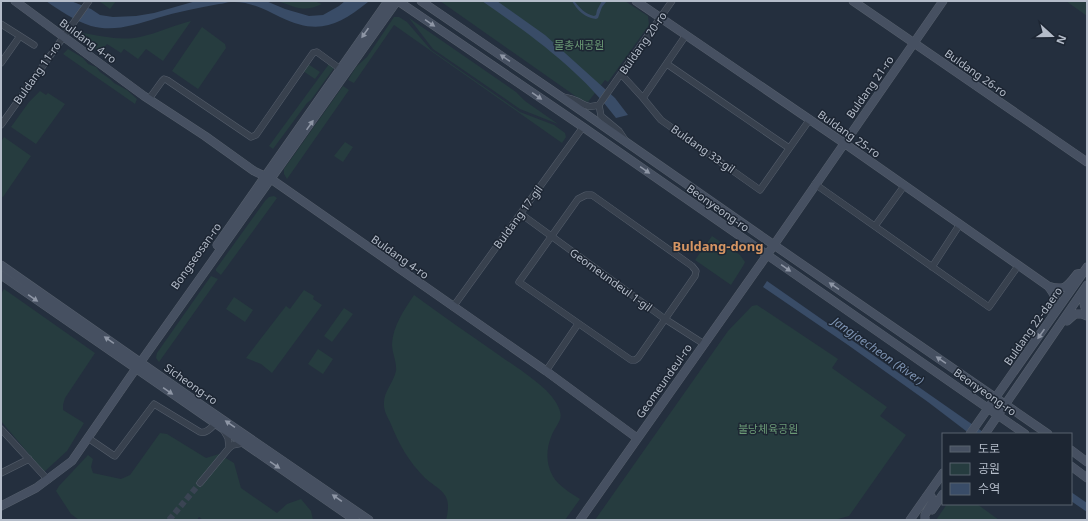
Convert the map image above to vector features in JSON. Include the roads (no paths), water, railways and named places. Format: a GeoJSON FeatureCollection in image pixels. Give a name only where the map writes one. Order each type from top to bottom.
{"type":"FeatureCollection","features":[{"type":"Feature","properties":{"kind":"street","name":"Buldang 4-ro"},"geometry":{"type":"LineString","coordinates":[[15,1],[148,99],[268,178],[546,371],[637,438]]}},
{"type":"Feature","properties":{"kind":"street","name":"Bongseosan-ro"},"geometry":{"type":"LineString","coordinates":[[1,503],[47,479],[68,457],[268,178],[343,71],[388,1]]}},
{"type":"Feature","properties":{"kind":"street","name":"Bongseosan-ro"},"geometry":{"type":"LineString","coordinates":[[343,71],[398,1]]}},
{"type":"Feature","properties":{"kind":"street","name":"Beonyeong-ro"},"geometry":{"type":"LineString","coordinates":[[398,1],[583,127],[1024,433]]}},
{"type":"Feature","properties":{"kind":"street","name":"Beonyeong-ro"},"geometry":{"type":"LineString","coordinates":[[421,1],[1047,433]]}},
{"type":"Feature","properties":{"kind":"street","name":"Buldang 25-ro"},"geometry":{"type":"LineString","coordinates":[[636,1],[810,119],[1048,286]]}},
{"type":"Feature","properties":{"kind":"street","name":"Buldang 20-ro"},"geometry":{"type":"LineString","coordinates":[[599,105],[672,1]]}},
{"type":"Feature","properties":{"kind":"street","name":"Buldang 26-ro"},"geometry":{"type":"LineString","coordinates":[[853,1],[1087,162]]}},
{"type":"Feature","properties":{"kind":"street","name":"Buldang 21-ro"},"geometry":{"type":"LineString","coordinates":[[774,245],[943,1]]}},
{"type":"Feature","properties":{"kind":"street","name":"Buldang 11-ro"},"geometry":{"type":"LineString","coordinates":[[1,125],[88,3]]}},
{"type":"Feature","properties":{"kind":"street"},"geometry":{"type":"LineString","coordinates":[[1,24],[34,45]]}},
{"type":"Feature","properties":{"kind":"street"},"geometry":{"type":"LineString","coordinates":[[621,74],[643,98],[686,35]]}},
{"type":"Feature","properties":{"kind":"street"},"geometry":{"type":"LineString","coordinates":[[1,63],[20,36]]}},
{"type":"Feature","properties":{"kind":"street"},"geometry":{"type":"LineString","coordinates":[[148,99],[164,79],[167,80],[251,137],[256,135],[313,53],[317,52],[343,71]]}},
{"type":"Feature","properties":{"kind":"street"},"geometry":{"type":"LineString","coordinates":[[667,64],[789,148]]}},
{"type":"Feature","properties":{"kind":"street"},"geometry":{"type":"LineString","coordinates":[[560,96],[576,100],[584,106],[591,107],[599,105],[601,116],[619,131],[625,141]]}},
{"type":"Feature","properties":{"kind":"street","name":"Buldang 33-gil"},"geometry":{"type":"LineString","coordinates":[[643,98],[661,120],[760,190],[810,119]]}},
{"type":"Feature","properties":{"kind":"street","name":"Buldang 17-gil"},"geometry":{"type":"LineString","coordinates":[[453,307],[583,127]]}},
{"type":"Feature","properties":{"kind":"street"},"geometry":{"type":"LineString","coordinates":[[815,184],[989,306],[1018,266]]}},
{"type":"Feature","properties":{"kind":"street"},"geometry":{"type":"LineString","coordinates":[[875,226],[904,186]]}},
{"type":"Feature","properties":{"kind":"street"},"geometry":{"type":"LineString","coordinates":[[586,195],[592,195],[692,266],[696,271],[695,276],[665,319],[638,358],[631,360],[519,282],[578,200],[586,195]]}},
{"type":"Feature","properties":{"kind":"street","name":"Geomeundeul 1-gil"},"geometry":{"type":"LineString","coordinates":[[520,214],[665,319],[704,344]]}},
{"type":"Feature","properties":{"kind":"street"},"geometry":{"type":"LineString","coordinates":[[932,267],[960,224]]}},
{"type":"Feature","properties":{"kind":"street","name":"Geomeundeul-ro"},"geometry":{"type":"LineString","coordinates":[[580,520],[774,245]]}},
{"type":"Feature","properties":{"kind":"street","name":"Sicheong-ro"},"geometry":{"type":"LineString","coordinates":[[1,265],[215,424],[355,520]]}},
{"type":"Feature","properties":{"kind":"street"},"geometry":{"type":"LineString","coordinates":[[1048,286],[1064,289],[1070,284],[1077,274],[1085,270]]}},
{"type":"Feature","properties":{"kind":"street","name":"Buldang 22-daero"},"geometry":{"type":"LineString","coordinates":[[971,433],[1085,270]]}},
{"type":"Feature","properties":{"kind":"street","name":"Sicheong-ro"},"geometry":{"type":"LineString","coordinates":[[1,275],[369,520]]}},
{"type":"Feature","properties":{"kind":"street","name":"Buldang 22-daero"},"geometry":{"type":"LineString","coordinates":[[986,433],[1087,285]]}},
{"type":"Feature","properties":{"kind":"street"},"geometry":{"type":"LineString","coordinates":[[1048,286],[1054,294],[1056,301],[1051,313],[1050,321]]}},
{"type":"Feature","properties":{"kind":"street"},"geometry":{"type":"LineString","coordinates":[[1087,292],[1083,300],[1087,312]]}},
{"type":"Feature","properties":{"kind":"street"},"geometry":{"type":"LineString","coordinates":[[1058,327],[1075,314],[1087,316]]}},
{"type":"Feature","properties":{"kind":"street"},"geometry":{"type":"LineString","coordinates":[[546,371],[578,324]]}},
{"type":"Feature","properties":{"kind":"street","name":"Bongseosan-ro"},"geometry":{"type":"LineString","coordinates":[[1,506],[36,488],[72,461],[136,364]]}},
{"type":"Feature","properties":{"kind":"street"},"geometry":{"type":"LineString","coordinates":[[88,438],[116,456],[154,404],[202,433],[215,424]]}},
{"type":"Feature","properties":{"kind":"street"},"geometry":{"type":"LineString","coordinates":[[1,429],[47,479]]}},
{"type":"Feature","properties":{"kind":"street"},"geometry":{"type":"LineString","coordinates":[[224,430],[228,438],[229,448]]}},
{"type":"Feature","properties":{"kind":"street"},"geometry":{"type":"LineString","coordinates":[[200,483],[229,448],[233,445],[243,443]]}},
{"type":"Feature","properties":{"kind":"street"},"geometry":{"type":"LineString","coordinates":[[1072,451],[1087,462]]}},
{"type":"Feature","properties":{"kind":"street"},"geometry":{"type":"LineString","coordinates":[[1,473],[29,459]]}},
{"type":"Feature","properties":{"kind":"street"},"geometry":{"type":"LineString","coordinates":[[1072,467],[1087,478]]}},
{"type":"Feature","properties":{"kind":"street"},"geometry":{"type":"LineString","coordinates":[[913,518],[942,474]]}},
{"type":"Feature","properties":{"kind":"street"},"geometry":{"type":"LineString","coordinates":[[925,520],[942,495]]}},
{"type":"Feature","properties":{"kind":"street"},"geometry":{"type":"LineString","coordinates":[[925,520],[925,514],[933,501],[931,496],[926,497]]}},
{"type":"Feature","properties":{"kind":"water"},"geometry":{"type":"Polygon","coordinates":[[[46,1],[71,1],[91,9],[100,15],[113,17],[136,16],[154,13],[196,1],[266,1],[285,9],[309,16],[323,15],[345,1],[368,2],[357,11],[336,22],[326,26],[316,27],[293,23],[250,4],[231,2],[180,12],[124,27],[100,28],[79,21],[46,1]]]}},
{"type":"Feature","properties":{"kind":"water"},"geometry":{"type":"Polygon","coordinates":[[[482,1],[497,1],[545,35],[615,98],[628,115],[616,118],[587,84],[554,54],[482,1]]]}},
{"type":"Feature","properties":{"kind":"water"},"geometry":{"type":"Polygon","coordinates":[[[572,1],[574,1],[585,12],[594,16],[596,15],[602,1],[606,2],[602,7],[598,18],[596,19],[588,17],[582,13],[572,1]]]}},
{"type":"Feature","properties":{"kind":"water"},"geometry":{"type":"Polygon","coordinates":[[[767,281],[985,433],[969,433],[848,345],[763,287],[767,281]]]}},
{"type":"Feature","properties":{"kind":"water"},"geometry":{"type":"Polygon","coordinates":[[[1072,493],[1087,503],[1087,512],[1072,502],[1072,493]]]}},
{"type":"Feature","properties":{"kind":"tunnel"},"geometry":{"type":"LineString","coordinates":[[169,520],[200,483]]}},
{"type":"Feature","properties":{"kind":"district","name":"Buldang-dong"},"geometry":{"type":"Point","coordinates":[718,246]}},
{"type":"Feature","properties":{"kind":"park label","name":"물총새공원"},"geometry":{"type":"Point","coordinates":[579,45]}},
{"type":"Feature","properties":{"kind":"park label","name":"불당체육공원"},"geometry":{"type":"Point","coordinates":[768,429]}},
{"type":"Feature","properties":{"kind":"water label","name":"Jangjaecheon (River)"},"geometry":{"type":"Point","coordinates":[878,351]}}]}
